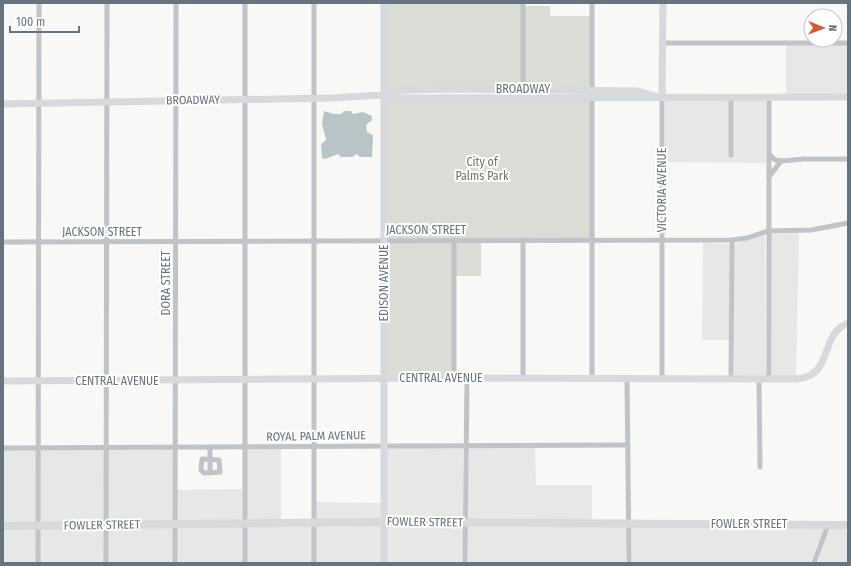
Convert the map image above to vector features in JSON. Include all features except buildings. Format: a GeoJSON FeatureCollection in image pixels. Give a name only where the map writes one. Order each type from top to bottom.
{"type":"FeatureCollection","features":[{"type":"Feature","properties":{"kind":"main road","name":"FOWLER STREET"},"geometry":{"type":"LineString","coordinates":[[3,526],[314,522],[848,525]]}},
{"type":"Feature","properties":{"kind":"street"},"geometry":{"type":"LineString","coordinates":[[38,563],[39,3]]}},
{"type":"Feature","properties":{"kind":"street"},"geometry":{"type":"LineString","coordinates":[[106,563],[108,3]]}},
{"type":"Feature","properties":{"kind":"street","name":"DORA STREET"},"geometry":{"type":"LineString","coordinates":[[175,563],[176,3]]}},
{"type":"Feature","properties":{"kind":"street"},"geometry":{"type":"LineString","coordinates":[[245,3],[245,563]]}},
{"type":"Feature","properties":{"kind":"street"},"geometry":{"type":"LineString","coordinates":[[314,3],[314,563]]}},
{"type":"Feature","properties":{"kind":"street","name":"EDISON AVENUE"},"geometry":{"type":"LineString","coordinates":[[384,3],[384,563]]}},
{"type":"Feature","properties":{"kind":"street"},"geometry":{"type":"LineString","coordinates":[[523,3],[523,98]]}},
{"type":"Feature","properties":{"kind":"street"},"geometry":{"type":"LineString","coordinates":[[592,3],[592,378]]}},
{"type":"Feature","properties":{"kind":"street","name":"VICTORIA AVENUE"},"geometry":{"type":"LineString","coordinates":[[662,378],[663,3]]}},
{"type":"Feature","properties":{"kind":"street"},"geometry":{"type":"LineString","coordinates":[[663,43],[848,43]]}},
{"type":"Feature","properties":{"kind":"street","name":"BROADWAY"},"geometry":{"type":"LineString","coordinates":[[3,104],[314,98],[383,95],[405,90],[638,90],[662,98]]}},
{"type":"Feature","properties":{"kind":"street","name":"BROADWAY"},"geometry":{"type":"LineString","coordinates":[[383,95],[400,98],[848,97]]}},
{"type":"Feature","properties":{"kind":"street"},"geometry":{"type":"LineString","coordinates":[[731,98],[731,155]]}},
{"type":"Feature","properties":{"kind":"street"},"geometry":{"type":"LineString","coordinates":[[769,98],[769,379]]}},
{"type":"Feature","properties":{"kind":"street"},"geometry":{"type":"LineString","coordinates":[[769,154],[775,160],[781,161],[804,159],[848,159]]}},
{"type":"Feature","properties":{"kind":"street"},"geometry":{"type":"LineString","coordinates":[[769,176],[781,161]]}},
{"type":"Feature","properties":{"kind":"street","name":"JACKSON STREET"},"geometry":{"type":"LineString","coordinates":[[3,242],[732,240],[747,238],[768,231],[810,230],[848,223]]}},
{"type":"Feature","properties":{"kind":"street"},"geometry":{"type":"LineString","coordinates":[[454,240],[454,378]]}},
{"type":"Feature","properties":{"kind":"street"},"geometry":{"type":"LineString","coordinates":[[523,240],[523,378]]}},
{"type":"Feature","properties":{"kind":"street"},"geometry":{"type":"LineString","coordinates":[[732,240],[732,378]]}},
{"type":"Feature","properties":{"kind":"street","name":"CENTRAL AVENUE"},"geometry":{"type":"LineString","coordinates":[[3,381],[384,378],[802,378],[813,373],[824,361],[831,336],[838,328],[848,323]]}},
{"type":"Feature","properties":{"kind":"street"},"geometry":{"type":"LineString","coordinates":[[465,563],[467,378]]}},
{"type":"Feature","properties":{"kind":"street"},"geometry":{"type":"LineString","coordinates":[[627,378],[629,563]]}},
{"type":"Feature","properties":{"kind":"street"},"geometry":{"type":"LineString","coordinates":[[759,379],[760,467]]}},
{"type":"Feature","properties":{"kind":"street","name":"ROYAL PALM AVENUE"},"geometry":{"type":"LineString","coordinates":[[3,448],[314,445],[628,445]]}},
{"type":"Feature","properties":{"kind":"street"},"geometry":{"type":"LineString","coordinates":[[210,447],[210,473]]}},
{"type":"Feature","properties":{"kind":"street"},"geometry":{"type":"LineString","coordinates":[[202,459],[219,460],[220,472],[210,473],[202,472],[202,459]]}},
{"type":"Feature","properties":{"kind":"street"},"geometry":{"type":"LineString","coordinates":[[814,563],[828,525]]}},
{"type":"Feature","properties":{"kind":"shaded area"},"geometry":{"type":"Polygon","coordinates":[[[786,45],[803,45],[803,48],[843,48],[843,45],[848,45],[848,94],[786,95],[786,45]]]}},
{"type":"Feature","properties":{"kind":"shaded area"},"geometry":{"type":"Polygon","coordinates":[[[665,100],[766,100],[766,163],[665,162],[665,100]]]}},
{"type":"Feature","properties":{"kind":"shaded area"},"geometry":{"type":"Polygon","coordinates":[[[324,111],[334,114],[341,114],[344,111],[351,111],[353,114],[363,112],[372,116],[372,120],[366,125],[367,132],[373,135],[372,157],[360,157],[357,154],[352,157],[341,157],[338,154],[325,159],[322,158],[321,144],[326,139],[322,124],[324,111]]]}},
{"type":"Feature","properties":{"kind":"shaded area"},"geometry":{"type":"Polygon","coordinates":[[[799,233],[796,376],[772,376],[771,234],[799,233]]]}},
{"type":"Feature","properties":{"kind":"shaded area"},"geometry":{"type":"Polygon","coordinates":[[[765,235],[767,376],[734,376],[734,244],[765,235]]]}},
{"type":"Feature","properties":{"kind":"shaded area"},"geometry":{"type":"Polygon","coordinates":[[[703,243],[729,244],[729,340],[702,340],[703,243]]]}},
{"type":"Feature","properties":{"kind":"shaded area"},"geometry":{"type":"Polygon","coordinates":[[[463,447],[463,521],[387,519],[386,448],[463,447]]]}},
{"type":"Feature","properties":{"kind":"shaded area"},"geometry":{"type":"Polygon","coordinates":[[[469,447],[535,447],[536,485],[592,485],[592,521],[468,521],[469,447]]]}},
{"type":"Feature","properties":{"kind":"shaded area"},"geometry":{"type":"Polygon","coordinates":[[[244,448],[281,448],[281,520],[313,519],[314,502],[381,503],[381,519],[3,524],[3,450],[176,449],[175,490],[243,489],[244,448]]]}},
{"type":"Feature","properties":{"kind":"shaded area"},"geometry":{"type":"Polygon","coordinates":[[[381,524],[381,563],[3,563],[3,528],[381,524]]]}},
{"type":"Feature","properties":{"kind":"shaded area"},"geometry":{"type":"Polygon","coordinates":[[[387,524],[463,525],[463,563],[387,563],[387,524]]]}},
{"type":"Feature","properties":{"kind":"shaded area"},"geometry":{"type":"Polygon","coordinates":[[[468,525],[626,527],[626,563],[468,563],[468,525]]]}},
{"type":"Feature","properties":{"kind":"shaded area"},"geometry":{"type":"Polygon","coordinates":[[[631,526],[825,527],[811,563],[632,563],[631,526]]]}},
{"type":"Feature","properties":{"kind":"shaded area"},"geometry":{"type":"Polygon","coordinates":[[[830,527],[848,527],[848,563],[817,563],[830,527]]]}},
{"type":"Feature","properties":{"kind":"green space"},"geometry":{"type":"Polygon","coordinates":[[[386,3],[522,3],[522,6],[550,6],[550,16],[592,16],[591,88],[384,94],[386,3]]]}},
{"type":"Feature","properties":{"kind":"green space","name":"City of Palms Park"},"geometry":{"type":"Polygon","coordinates":[[[384,96],[591,98],[591,239],[385,239],[384,96]]]}},
{"type":"Feature","properties":{"kind":"green space"},"geometry":{"type":"Polygon","coordinates":[[[385,241],[453,241],[453,376],[385,378],[385,241]]]}},
{"type":"Feature","properties":{"kind":"green space"},"geometry":{"type":"Polygon","coordinates":[[[455,241],[481,241],[481,276],[455,276],[455,241]]]}}]}
